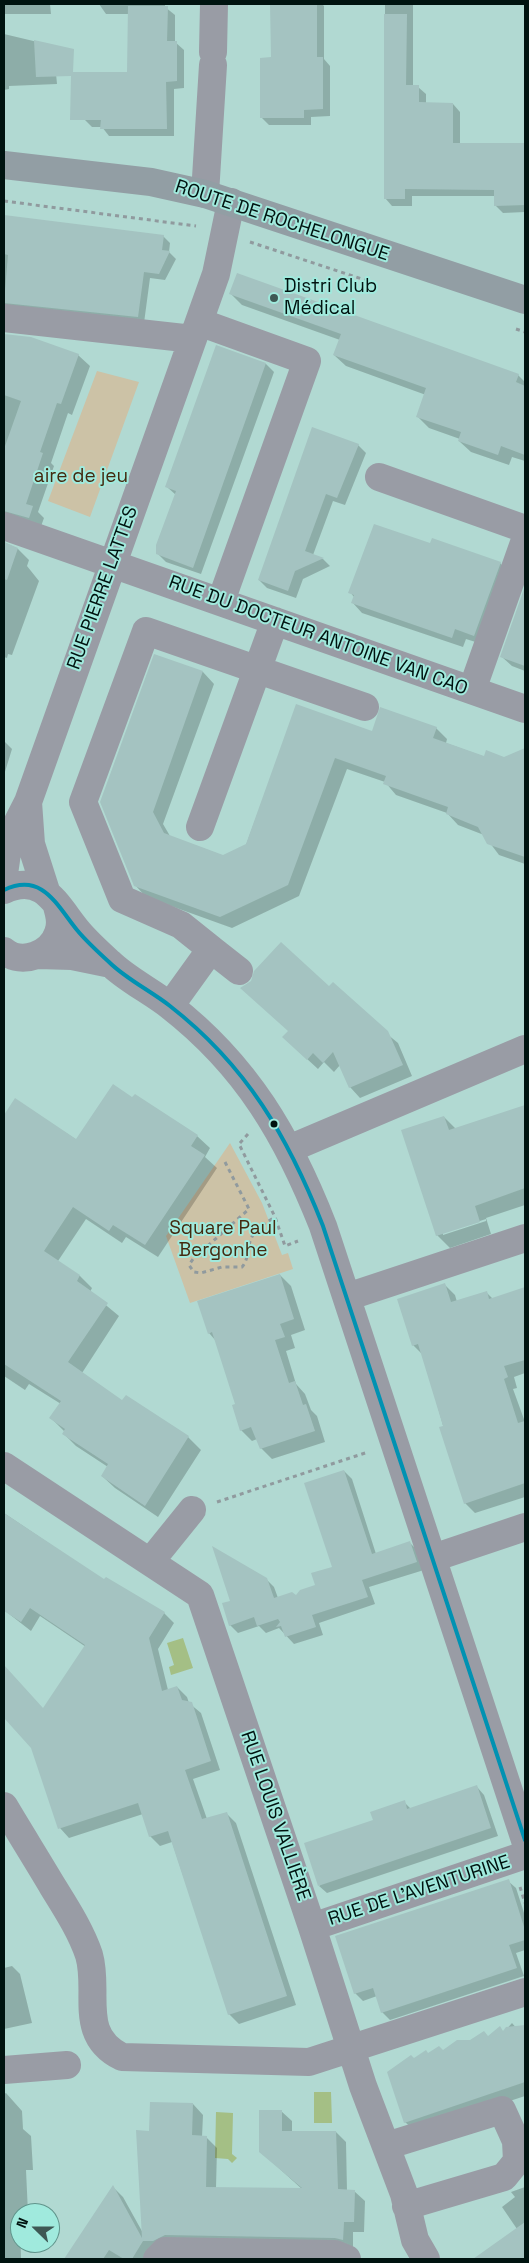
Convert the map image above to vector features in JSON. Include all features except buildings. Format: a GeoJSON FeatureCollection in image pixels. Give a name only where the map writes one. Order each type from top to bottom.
{"type":"FeatureCollection","features":[{"type":"Feature","properties":{"kind":"main road","name":"ROUTE DE ROCHELONGUE"},"geometry":{"type":"LineString","coordinates":[[4,164],[151,182],[205,194],[525,300]]}},
{"type":"Feature","properties":{"kind":"street"},"geometry":{"type":"LineString","coordinates":[[205,194],[213,59],[214,4]]}},
{"type":"Feature","properties":{"kind":"street","name":"RUE PIERRE LATTES"},"geometry":{"type":"LineString","coordinates":[[4,874],[9,839],[28,802],[216,274],[232,202]]}},
{"type":"Feature","properties":{"kind":"street"},"geometry":{"type":"LineString","coordinates":[[4,318],[196,330],[307,361],[220,602]]}},
{"type":"Feature","properties":{"kind":"street"},"geometry":{"type":"LineString","coordinates":[[379,477],[525,529]]}},
{"type":"Feature","properties":{"kind":"street","name":"RUE DU DOCTEUR ANTOINE VAN CAO"},"geometry":{"type":"LineString","coordinates":[[4,526],[525,709]]}},
{"type":"Feature","properties":{"kind":"street"},"geometry":{"type":"LineString","coordinates":[[472,690],[525,540]]}},
{"type":"Feature","properties":{"kind":"street"},"geometry":{"type":"LineString","coordinates":[[200,827],[275,621]]}},
{"type":"Feature","properties":{"kind":"street"},"geometry":{"type":"LineString","coordinates":[[239,971],[182,925],[122,898],[83,802],[146,631],[365,707]]}},
{"type":"Feature","properties":{"kind":"street","name":"RUE PIERRE LATTES"},"geometry":{"type":"LineString","coordinates":[[28,802],[31,844],[51,897]]}},
{"type":"Feature","properties":{"kind":"street"},"geometry":{"type":"LineString","coordinates":[[4,890],[16,885],[31,884],[51,897],[78,931],[111,964],[170,1006],[202,1034],[242,1076],[276,1123],[303,1173],[323,1226],[525,1840]]}},
{"type":"Feature","properties":{"kind":"street"},"geometry":{"type":"LineString","coordinates":[[38,955],[50,946],[58,933],[60,918],[51,897]]}},
{"type":"Feature","properties":{"kind":"street"},"geometry":{"type":"LineString","coordinates":[[170,1006],[211,949]]}},
{"type":"Feature","properties":{"kind":"street"},"geometry":{"type":"LineString","coordinates":[[5,953],[22,958],[38,955],[72,956],[111,964]]}},
{"type":"Feature","properties":{"kind":"street"},"geometry":{"type":"LineString","coordinates":[[289,1149],[525,1049]]}},
{"type":"Feature","properties":{"kind":"street"},"geometry":{"type":"LineString","coordinates":[[347,1297],[525,1238]]}},
{"type":"Feature","properties":{"kind":"street","name":"RUE LOUIS VALLIÈRE"},"geometry":{"type":"LineString","coordinates":[[4,1466],[200,1595],[351,2049],[386,2146],[415,2240],[426,2259]]}},
{"type":"Feature","properties":{"kind":"street"},"geometry":{"type":"LineString","coordinates":[[150,1562],[192,1510]]}},
{"type":"Feature","properties":{"kind":"street"},"geometry":{"type":"LineString","coordinates":[[433,1558],[525,1527]]}},
{"type":"Feature","properties":{"kind":"street"},"geometry":{"type":"LineString","coordinates":[[4,1806],[71,1915],[89,1956],[93,2013],[97,2033],[108,2050],[122,2057],[309,2062],[525,1992]]}},
{"type":"Feature","properties":{"kind":"street","name":"RUE DE L'AVENTURINE"},"geometry":{"type":"LineString","coordinates":[[312,1927],[525,1856]]}},
{"type":"Feature","properties":{"kind":"street"},"geometry":{"type":"LineString","coordinates":[[4,2070],[67,2065]]}},
{"type":"Feature","properties":{"kind":"street"},"geometry":{"type":"LineString","coordinates":[[386,2146],[502,2110],[516,2141],[517,2161],[504,2178],[406,2206]]}},
{"type":"Feature","properties":{"kind":"street"},"geometry":{"type":"LineString","coordinates":[[157,2259],[165,2251],[335,2254],[347,2259]]}},
{"type":"Feature","properties":{"kind":"path"},"geometry":{"type":"LineString","coordinates":[[4,201],[195,226],[375,283]]}},
{"type":"Feature","properties":{"kind":"path"},"geometry":{"type":"LineString","coordinates":[[506,326],[525,332]]}},
{"type":"Feature","properties":{"kind":"path"},"geometry":{"type":"LineString","coordinates":[[249,1132],[239,1144],[275,1217],[285,1246],[306,1239]]}},
{"type":"Feature","properties":{"kind":"path"},"geometry":{"type":"LineString","coordinates":[[225,1162],[249,1209],[193,1259],[189,1265],[194,1272],[201,1273],[222,1267],[242,1267],[246,1262],[251,1239],[258,1228],[275,1217]]}},
{"type":"Feature","properties":{"kind":"path"},"geometry":{"type":"LineString","coordinates":[[192,1510],[395,1444]]}},
{"type":"Feature","properties":{"kind":"green space","name":"aire de jeu"},"geometry":{"type":"Polygon","coordinates":[[[97,371],[139,382],[90,517],[48,501],[97,371]]]}},
{"type":"Feature","properties":{"kind":"green space","name":"Square Paul Bergonhe"},"geometry":{"type":"Polygon","coordinates":[[[230,1143],[262,1203],[282,1255],[288,1253],[293,1269],[190,1303],[166,1236],[230,1143]]]}},
{"type":"Feature","properties":{"kind":"shaded area"},"geometry":{"type":"Polygon","coordinates":[[[183,1638],[193,1668],[171,1675],[169,1667],[174,1665],[167,1643],[183,1638]]]}},
{"type":"Feature","properties":{"kind":"shaded area"},"geometry":{"type":"Polygon","coordinates":[[[314,2092],[331,2092],[332,2123],[314,2123],[314,2092]]]}},
{"type":"Feature","properties":{"kind":"shaded area"},"geometry":{"type":"Polygon","coordinates":[[[216,2112],[233,2113],[232,2154],[237,2158],[232,2163],[228,2159],[215,2158],[216,2112]]]}},
{"type":"Feature","properties":{"kind":"transit line"},"geometry":{"type":"LineString","coordinates":[[4,890],[17,885],[28,885],[38,888],[55,901],[81,934],[105,958],[123,974],[170,1006],[221,1053],[243,1079],[280,1133],[310,1193],[323,1226],[525,1840]]}},
{"type":"Feature","properties":{"kind":"place","name":"Distri Club Médical"},"geometry":{"type":"Point","coordinates":[274,298]}}]}
